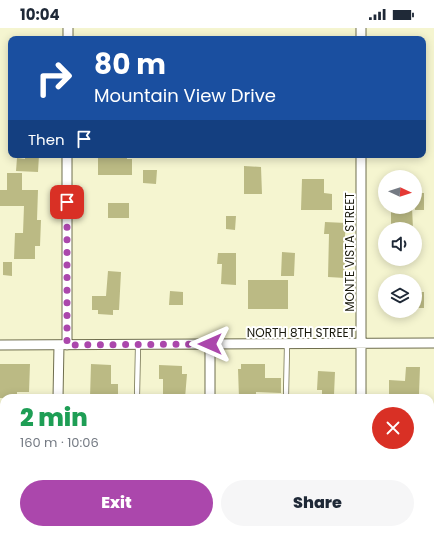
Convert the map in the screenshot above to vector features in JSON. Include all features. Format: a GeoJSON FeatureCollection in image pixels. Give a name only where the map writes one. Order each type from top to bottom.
{"type":"FeatureCollection","features":[{"type":"Feature","properties":{"kind":"street"},"geometry":{"type":"LineString","coordinates":[[58,394],[63,345],[67,158]]}},
{"type":"Feature","properties":{"kind":"street","name":"MONTE VISTA STREET"},"geometry":{"type":"LineString","coordinates":[[361,158],[361,394]]}},
{"type":"Feature","properties":{"kind":"street","name":"NORTH 8TH STREET"},"geometry":{"type":"LineString","coordinates":[[0,345],[434,343]]}},
{"type":"Feature","properties":{"kind":"street"},"geometry":{"type":"LineString","coordinates":[[210,344],[210,394]]}},
{"type":"Feature","properties":{"kind":"lane"},"geometry":{"type":"LineString","coordinates":[[286,394],[287,344]]}},
{"type":"Feature","properties":{"kind":"lane"},"geometry":{"type":"LineString","coordinates":[[137,394],[138,345]]}},
{"type":"Feature","properties":{"kind":"building"},"geometry":{"type":"Polygon","coordinates":[[[17,158],[39,158],[38,172],[16,171],[17,158]]]}},
{"type":"Feature","properties":{"kind":"building"},"geometry":{"type":"Polygon","coordinates":[[[98,158],[132,159],[132,175],[98,175],[98,158]]]}},
{"type":"Feature","properties":{"kind":"building"},"geometry":{"type":"Polygon","coordinates":[[[244,166],[261,167],[262,194],[244,194],[244,166]]]}},
{"type":"Feature","properties":{"kind":"building"},"geometry":{"type":"Polygon","coordinates":[[[143,170],[157,170],[156,184],[143,183],[143,170]]]}},
{"type":"Feature","properties":{"kind":"building"},"geometry":{"type":"Polygon","coordinates":[[[7,173],[22,173],[22,190],[38,190],[37,220],[41,220],[40,246],[35,246],[35,259],[14,259],[15,233],[23,233],[24,206],[0,206],[0,190],[7,190],[7,173]]]}},
{"type":"Feature","properties":{"kind":"building"},"geometry":{"type":"Polygon","coordinates":[[[302,179],[324,179],[324,193],[332,194],[332,210],[301,210],[302,179]]]}},
{"type":"Feature","properties":{"kind":"building"},"geometry":{"type":"Polygon","coordinates":[[[422,193],[424,193],[424,210],[422,210],[422,193]]]}},
{"type":"Feature","properties":{"kind":"building"},"geometry":{"type":"Polygon","coordinates":[[[108,203],[129,203],[129,218],[108,218],[108,203]]]}},
{"type":"Feature","properties":{"kind":"building"},"geometry":{"type":"Polygon","coordinates":[[[391,214],[412,214],[413,222],[391,222],[391,214]]]}},
{"type":"Feature","properties":{"kind":"building"},"geometry":{"type":"Polygon","coordinates":[[[226,216],[236,216],[235,230],[226,229],[226,216]]]}},
{"type":"Feature","properties":{"kind":"building"},"geometry":{"type":"Polygon","coordinates":[[[325,222],[346,223],[343,262],[345,262],[345,278],[328,277],[329,234],[324,234],[325,222]]]}},
{"type":"Feature","properties":{"kind":"building"},"geometry":{"type":"Polygon","coordinates":[[[282,252],[295,253],[294,276],[281,276],[282,252]]]}},
{"type":"Feature","properties":{"kind":"building"},"geometry":{"type":"Polygon","coordinates":[[[218,253],[236,253],[236,285],[221,284],[222,264],[217,264],[218,253]]]}},
{"type":"Feature","properties":{"kind":"building"},"geometry":{"type":"Polygon","coordinates":[[[3,262],[12,262],[12,276],[3,275],[3,262]]]}},
{"type":"Feature","properties":{"kind":"building"},"geometry":{"type":"Polygon","coordinates":[[[108,271],[121,272],[119,310],[113,310],[113,315],[98,314],[98,310],[92,310],[92,296],[106,296],[108,271]]]}},
{"type":"Feature","properties":{"kind":"building"},"geometry":{"type":"Polygon","coordinates":[[[248,280],[288,280],[288,309],[248,309],[248,280]]]}},
{"type":"Feature","properties":{"kind":"building"},"geometry":{"type":"Polygon","coordinates":[[[170,291],[183,292],[183,305],[169,305],[170,291]]]}},
{"type":"Feature","properties":{"kind":"building"},"geometry":{"type":"Polygon","coordinates":[[[422,292],[424,292],[424,308],[422,308],[422,292]]]}},
{"type":"Feature","properties":{"kind":"building"},"geometry":{"type":"Polygon","coordinates":[[[0,364],[30,364],[29,392],[0,394],[0,364]]]}},
{"type":"Feature","properties":{"kind":"building"},"geometry":{"type":"Polygon","coordinates":[[[91,364],[111,365],[111,384],[118,384],[118,394],[90,394],[91,364]]]}},
{"type":"Feature","properties":{"kind":"building"},"geometry":{"type":"Polygon","coordinates":[[[241,364],[265,364],[265,378],[281,378],[281,393],[256,392],[256,394],[239,394],[238,369],[241,369],[241,364]]]}},
{"type":"Feature","properties":{"kind":"building"},"geometry":{"type":"Polygon","coordinates":[[[159,365],[182,366],[182,374],[187,374],[185,394],[163,394],[163,379],[159,379],[159,365]]]}},
{"type":"Feature","properties":{"kind":"building"},"geometry":{"type":"Polygon","coordinates":[[[406,367],[420,367],[419,394],[389,394],[389,380],[405,381],[406,367]]]}},
{"type":"Feature","properties":{"kind":"building"},"geometry":{"type":"Polygon","coordinates":[[[318,371],[335,372],[334,394],[322,394],[322,390],[317,390],[318,371]]]}},
{"type":"Feature","properties":{"kind":"route"},"geometry":{"type":"LineString","coordinates":[[67,202],[67,345],[210,344]]}}]}
